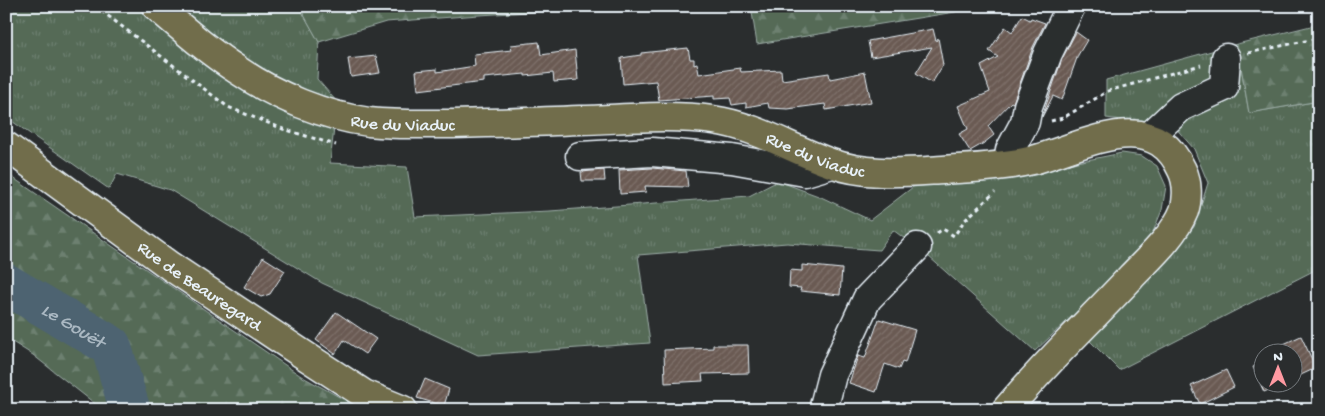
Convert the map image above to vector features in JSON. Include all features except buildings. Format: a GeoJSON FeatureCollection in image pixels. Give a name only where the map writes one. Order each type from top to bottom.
{"type":"FeatureCollection","features":[{"type":"Feature","properties":{"kind":"main road","name":"Rue du Viaduc"},"geometry":{"type":"LineString","coordinates":[[156,6],[197,41],[240,72],[278,93],[333,114],[366,122],[423,124],[696,118],[744,126],[832,164],[850,169],[888,172],[1008,164],[1029,161],[1118,134],[1135,133],[1150,136]]}},
{"type":"Feature","properties":{"kind":"main road"},"geometry":{"type":"LineString","coordinates":[[1006,410],[1172,232],[1184,210],[1187,190],[1182,168],[1170,151],[1150,136]]}},
{"type":"Feature","properties":{"kind":"main road","name":"Rue de Beauregard"},"geometry":{"type":"LineString","coordinates":[[6,146],[170,266],[364,394],[402,410]]}},
{"type":"Feature","properties":{"kind":"street"},"geometry":{"type":"LineString","coordinates":[[1008,164],[1010,150],[1025,122],[1028,106],[1048,53],[1071,6]]}},
{"type":"Feature","properties":{"kind":"street"},"geometry":{"type":"LineString","coordinates":[[1150,136],[1181,107],[1224,87],[1226,58]]}},
{"type":"Feature","properties":{"kind":"street"},"geometry":{"type":"LineString","coordinates":[[580,156],[652,152],[732,159],[806,172],[832,164]]}},
{"type":"Feature","properties":{"kind":"street"},"geometry":{"type":"LineString","coordinates":[[823,410],[832,374],[867,299],[917,247]]}},
{"type":"Feature","properties":{"kind":"path"},"geometry":{"type":"LineString","coordinates":[[1063,118],[1108,91],[1226,58],[1319,38]]}},
{"type":"Feature","properties":{"kind":"path"},"geometry":{"type":"LineString","coordinates":[[917,247],[944,229],[954,236],[964,221],[998,189],[1008,164]]}},
{"type":"Feature","properties":{"kind":"green space"},"geometry":{"type":"Polygon","coordinates":[[[6,6],[299,6],[319,42],[317,79],[337,102],[330,163],[407,167],[415,217],[550,211],[749,196],[778,181],[821,197],[870,220],[913,187],[1043,171],[1122,153],[1142,156],[1157,166],[1166,186],[1162,210],[1153,232],[1126,266],[1035,351],[928,256],[893,230],[879,250],[787,243],[638,255],[650,343],[478,355],[322,283],[170,190],[117,174],[109,189],[6,117],[6,6]]]}},
{"type":"Feature","properties":{"kind":"green space"},"geometry":{"type":"Polygon","coordinates":[[[299,6],[629,6],[386,22],[319,42],[299,6]]]}},
{"type":"Feature","properties":{"kind":"green space"},"geometry":{"type":"Polygon","coordinates":[[[751,6],[971,6],[955,12],[757,44],[751,6]]]}},
{"type":"Feature","properties":{"kind":"green space"},"geometry":{"type":"Polygon","coordinates":[[[1319,24],[1319,101],[1249,113],[1237,44],[1319,24]]]}},
{"type":"Feature","properties":{"kind":"green space"},"geometry":{"type":"Polygon","coordinates":[[[1237,44],[1249,113],[1319,101],[1319,268],[1119,370],[1090,341],[1194,227],[1208,183],[1194,149],[1174,126],[1106,118],[1106,80],[1237,44]]]}},
{"type":"Feature","properties":{"kind":"green space"},"geometry":{"type":"Polygon","coordinates":[[[6,173],[301,376],[363,410],[103,410],[33,355],[6,338],[6,173]]]}},
{"type":"Feature","properties":{"kind":"waterway","name":"Le Gouët"},"geometry":{"type":"LineString","coordinates":[[6,284],[111,346],[130,410]]}}]}
